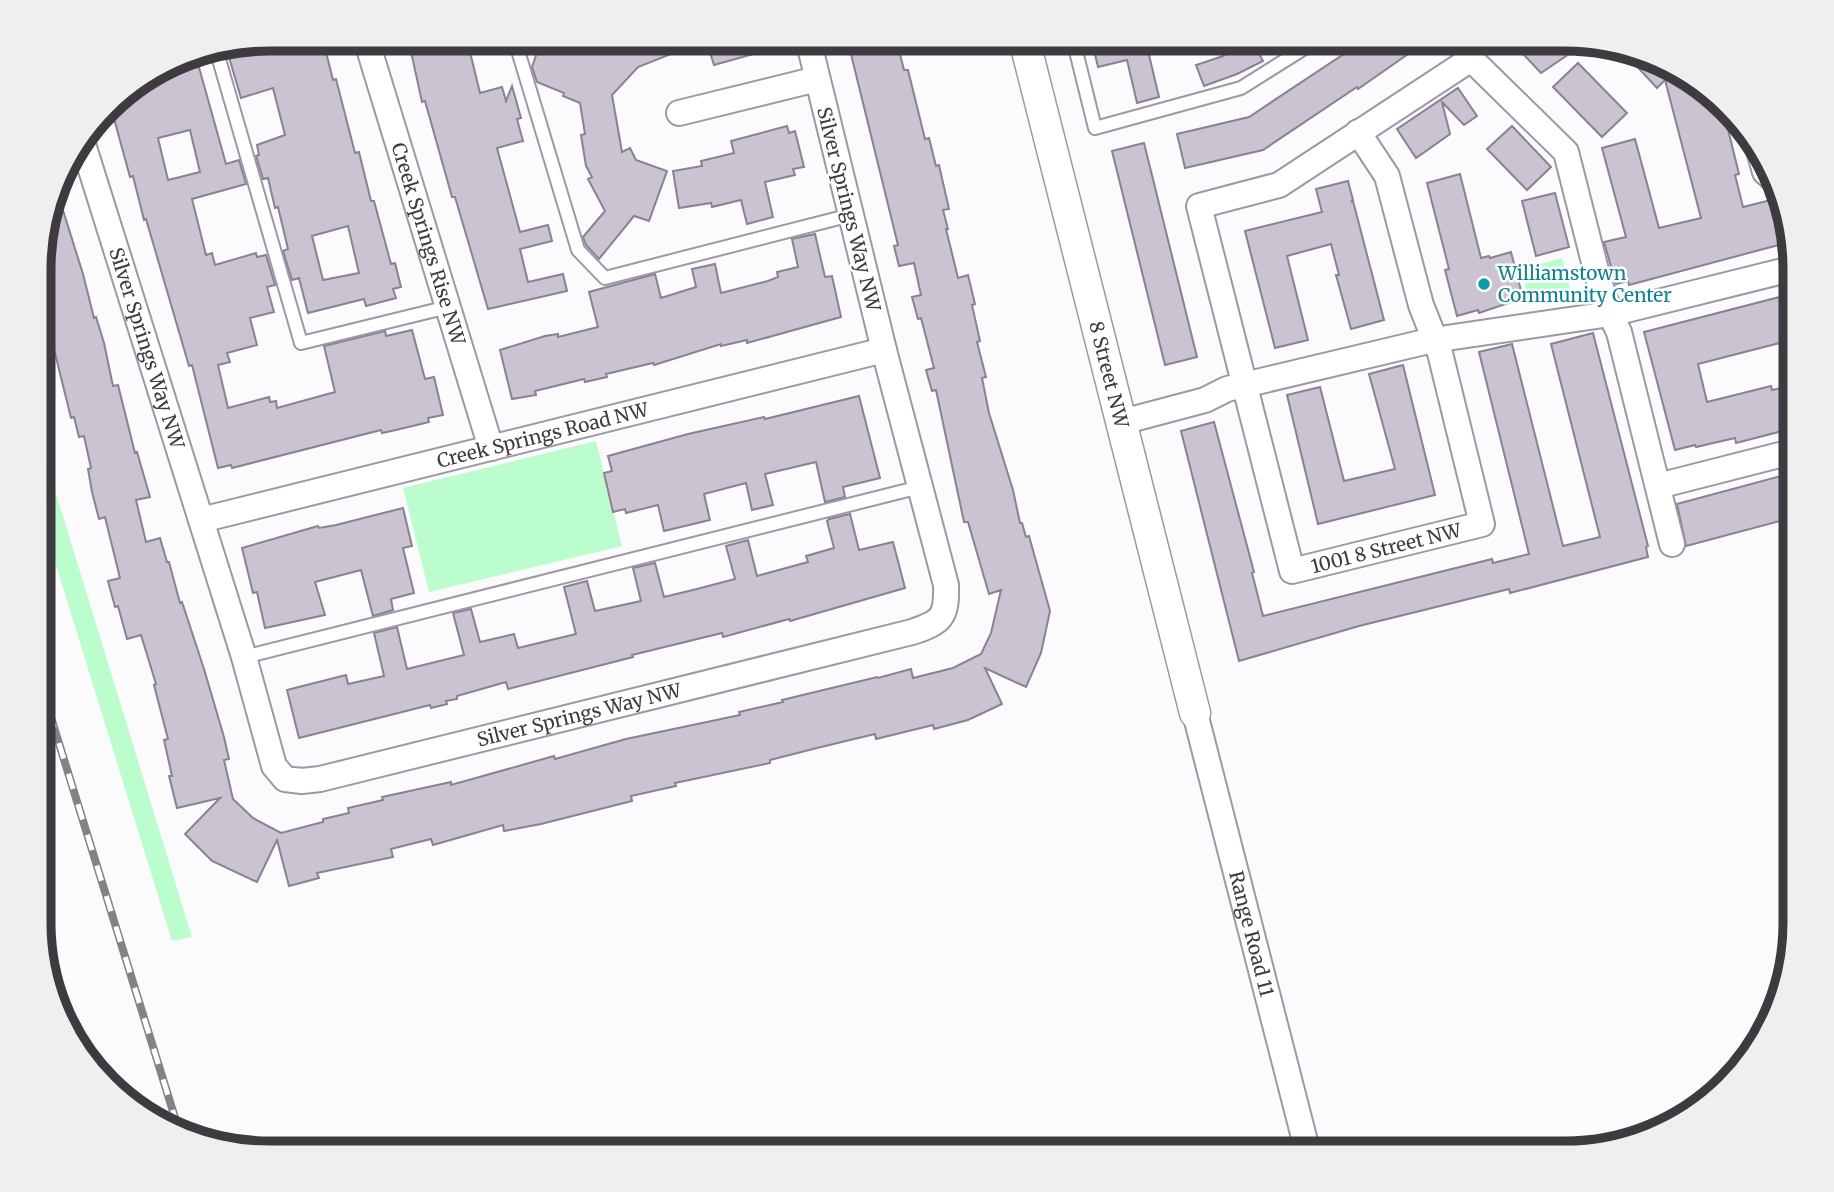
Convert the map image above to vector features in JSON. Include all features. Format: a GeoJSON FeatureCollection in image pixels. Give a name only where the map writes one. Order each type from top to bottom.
{"type":"FeatureCollection","features":[{"type":"Feature","properties":{"kind":"street","name":"Creek Springs Rise NW"},"geometry":{"type":"LineString","coordinates":[[370,51],[491,448]]}},
{"type":"Feature","properties":{"kind":"street","name":"Silver Springs Way NW"},"geometry":{"type":"LineString","coordinates":[[85,152],[244,657],[274,766],[285,779],[320,779],[912,632],[943,617],[947,605],[946,585],[884,350],[810,51]]}},
{"type":"Feature","properties":{"kind":"street","name":"8 Street NW"},"geometry":{"type":"LineString","coordinates":[[1027,51],[1195,713]]}},
{"type":"Feature","properties":{"kind":"street","name":"1001 8 Street NW"},"geometry":{"type":"LineString","coordinates":[[1359,132],[1387,176],[1421,305],[1440,353],[1482,524],[1292,571],[1235,387],[1199,206],[1279,184],[1471,59],[1566,152],[1598,278],[1619,332],[1672,544]]}},
{"type":"Feature","properties":{"kind":"street"},"geometry":{"type":"LineString","coordinates":[[679,113],[817,79]]}},
{"type":"Feature","properties":{"kind":"street"},"geometry":{"type":"LineString","coordinates":[[1120,415],[1202,388],[1235,387],[1433,340],[1610,314],[1783,271]]}},
{"type":"Feature","properties":{"kind":"street","name":"Creek Springs Road NW"},"geometry":{"type":"LineString","coordinates":[[201,520],[884,350]]}},
{"type":"Feature","properties":{"kind":"street"},"geometry":{"type":"LineString","coordinates":[[1658,486],[1783,454]]}},
{"type":"Feature","properties":{"kind":"street","name":"Range Road 11"},"geometry":{"type":"LineString","coordinates":[[1195,713],[1305,1141]]}},
{"type":"Feature","properties":{"kind":"lane"},"geometry":{"type":"LineString","coordinates":[[518,51],[578,250],[605,278],[851,215]]}},
{"type":"Feature","properties":{"kind":"lane"},"geometry":{"type":"LineString","coordinates":[[1076,51],[1095,128],[1241,88],[1299,51]]}},
{"type":"Feature","properties":{"kind":"lane"},"geometry":{"type":"LineString","coordinates":[[218,57],[301,344],[448,307]]}},
{"type":"Feature","properties":{"kind":"lane"},"geometry":{"type":"LineString","coordinates":[[244,657],[920,487]]}},
{"type":"Feature","properties":{"kind":"green space"},"geometry":{"type":"Polygon","coordinates":[[[1562,258],[1571,293],[1529,301],[1521,269],[1562,258]]]}},
{"type":"Feature","properties":{"kind":"green space"},"geometry":{"type":"Polygon","coordinates":[[[596,441],[622,546],[429,592],[403,488],[596,441]]]}},
{"type":"Feature","properties":{"kind":"green space"},"geometry":{"type":"Polygon","coordinates":[[[51,477],[192,937],[172,941],[51,549],[51,477]]]}},
{"type":"Feature","properties":{"kind":"green space"},"geometry":{"type":"Polygon","coordinates":[[[52,941],[61,969],[56,970],[52,941]]]}},
{"type":"Feature","properties":{"kind":"building"},"geometry":{"type":"Polygon","coordinates":[[[269,51],[326,51],[333,80],[336,79],[355,153],[359,152],[391,264],[395,263],[401,287],[393,289],[396,298],[366,306],[364,299],[308,313],[299,278],[292,280],[283,251],[288,249],[278,207],[275,208],[268,178],[263,179],[256,156],[259,155],[257,145],[285,135],[273,88],[241,98],[228,55],[269,51]],[[348,226],[312,236],[323,280],[359,273],[348,226]]]}},
{"type":"Feature","properties":{"kind":"building"},"geometry":{"type":"Polygon","coordinates":[[[411,51],[474,51],[470,52],[480,93],[502,87],[506,101],[512,86],[521,118],[517,119],[523,141],[497,148],[520,232],[548,225],[552,241],[520,249],[528,282],[563,274],[567,291],[488,309],[425,101],[422,102],[411,51]]]}},
{"type":"Feature","properties":{"kind":"building"},"geometry":{"type":"Polygon","coordinates":[[[538,51],[678,51],[638,67],[612,95],[622,152],[630,148],[636,160],[667,171],[649,221],[634,216],[599,259],[586,245],[583,237],[605,211],[588,179],[592,177],[586,166],[580,103],[537,82],[532,67],[538,51]]]}},
{"type":"Feature","properties":{"kind":"building"},"geometry":{"type":"Polygon","coordinates":[[[710,51],[756,51],[757,53],[714,65],[710,51]]]}},
{"type":"Feature","properties":{"kind":"building"},"geometry":{"type":"Polygon","coordinates":[[[850,51],[899,51],[904,70],[908,70],[925,139],[929,138],[936,166],[939,165],[949,209],[943,210],[946,229],[958,278],[968,275],[975,304],[972,305],[980,341],[977,342],[986,377],[982,378],[989,413],[1013,490],[1020,523],[1026,537],[1029,536],[1050,611],[1041,653],[1026,687],[985,668],[1002,704],[968,720],[934,729],[933,725],[876,739],[875,734],[817,748],[770,760],[770,763],[675,783],[676,786],[631,796],[632,801],[541,824],[504,831],[503,825],[433,845],[431,839],[391,849],[393,857],[317,873],[319,878],[289,886],[277,840],[257,882],[212,861],[185,834],[220,798],[177,808],[164,740],[168,739],[154,685],[156,684],[141,635],[127,639],[108,581],[120,578],[105,517],[99,519],[84,436],[79,437],[74,417],[71,418],[54,349],[51,350],[51,269],[53,240],[61,203],[94,318],[96,317],[104,343],[113,386],[118,385],[135,453],[137,452],[150,497],[136,500],[146,542],[160,538],[169,562],[224,737],[229,759],[224,760],[233,799],[253,818],[281,833],[349,813],[348,808],[383,800],[382,797],[451,782],[451,785],[554,756],[555,759],[626,739],[740,715],[739,712],[783,702],[782,700],[911,669],[913,678],[953,668],[981,654],[991,633],[1001,590],[989,594],[968,522],[964,522],[936,390],[932,391],[926,370],[934,368],[921,318],[918,319],[912,297],[921,295],[914,263],[899,266],[894,246],[898,245],[850,51]]]}},
{"type":"Feature","properties":{"kind":"building"},"geometry":{"type":"Polygon","coordinates":[[[1094,51],[1148,51],[1159,97],[1137,103],[1127,60],[1098,67],[1094,51]]]}},
{"type":"Feature","properties":{"kind":"building"},"geometry":{"type":"Polygon","coordinates":[[[1232,51],[1258,51],[1263,61],[1204,86],[1196,65],[1232,51]]]}},
{"type":"Feature","properties":{"kind":"building"},"geometry":{"type":"Polygon","coordinates":[[[1348,51],[1412,51],[1263,150],[1185,168],[1177,134],[1249,117],[1348,51]]]}},
{"type":"Feature","properties":{"kind":"building"},"geometry":{"type":"Polygon","coordinates":[[[1520,51],[1566,51],[1569,54],[1541,73],[1520,51]]]}},
{"type":"Feature","properties":{"kind":"building"},"geometry":{"type":"Polygon","coordinates":[[[1632,61],[1662,73],[1686,88],[1726,122],[1739,174],[1735,175],[1743,207],[1772,200],[1782,244],[1629,285],[1628,281],[1616,284],[1604,242],[1626,237],[1602,148],[1635,139],[1659,228],[1701,218],[1665,80],[1657,88],[1632,61]]]}},
{"type":"Feature","properties":{"kind":"building"},"geometry":{"type":"Polygon","coordinates":[[[198,63],[226,164],[239,160],[246,184],[192,199],[206,255],[212,253],[215,265],[256,253],[257,257],[266,255],[275,285],[267,287],[274,312],[250,318],[257,345],[227,353],[230,362],[218,365],[228,408],[269,397],[270,402],[276,401],[277,408],[335,392],[324,346],[385,331],[386,336],[412,330],[425,379],[434,377],[443,415],[428,418],[429,422],[396,430],[382,433],[381,430],[232,468],[231,465],[218,468],[192,365],[189,366],[133,176],[130,177],[113,117],[136,96],[160,80],[198,63]],[[190,130],[158,138],[168,180],[200,172],[190,130]]]}},
{"type":"Feature","properties":{"kind":"building"},"geometry":{"type":"Polygon","coordinates":[[[1578,63],[1627,113],[1602,137],[1553,87],[1578,63]]]}},
{"type":"Feature","properties":{"kind":"building"},"geometry":{"type":"Polygon","coordinates":[[[1458,88],[1477,116],[1464,125],[1442,102],[1450,134],[1416,158],[1397,129],[1458,88]]]}},
{"type":"Feature","properties":{"kind":"building"},"geometry":{"type":"Polygon","coordinates":[[[787,126],[789,133],[795,131],[804,167],[793,169],[795,175],[765,182],[773,217],[747,224],[741,200],[712,207],[711,203],[679,208],[673,171],[702,166],[701,161],[734,153],[731,141],[787,126]]]}},
{"type":"Feature","properties":{"kind":"building"},"geometry":{"type":"Polygon","coordinates":[[[1512,126],[1551,167],[1527,190],[1487,149],[1512,126]]]}},
{"type":"Feature","properties":{"kind":"building"},"geometry":{"type":"Polygon","coordinates":[[[1144,143],[1197,357],[1165,365],[1112,151],[1144,143]]]}},
{"type":"Feature","properties":{"kind":"building"},"geometry":{"type":"Polygon","coordinates":[[[1460,174],[1481,258],[1511,252],[1523,298],[1479,313],[1478,310],[1457,316],[1445,270],[1449,269],[1427,183],[1460,174]]]}},
{"type":"Feature","properties":{"kind":"building"},"geometry":{"type":"Polygon","coordinates":[[[1348,181],[1353,200],[1351,202],[1353,201],[1384,320],[1351,329],[1336,275],[1339,275],[1331,244],[1287,256],[1308,340],[1275,348],[1245,231],[1322,212],[1316,189],[1348,181]]]}},
{"type":"Feature","properties":{"kind":"building"},"geometry":{"type":"Polygon","coordinates":[[[1555,193],[1569,247],[1536,256],[1522,201],[1555,193]]]}},
{"type":"Feature","properties":{"kind":"building"},"geometry":{"type":"Polygon","coordinates":[[[815,234],[825,277],[832,276],[841,317],[747,343],[747,340],[721,344],[654,365],[653,363],[606,374],[607,377],[585,382],[584,379],[535,391],[536,395],[512,399],[500,350],[545,336],[558,334],[558,337],[598,327],[589,292],[655,274],[661,298],[696,287],[692,269],[715,264],[721,293],[768,281],[778,277],[777,272],[798,267],[792,239],[815,234]]]}},
{"type":"Feature","properties":{"kind":"building"},"geometry":{"type":"Polygon","coordinates":[[[1783,296],[1783,342],[1698,364],[1707,402],[1771,386],[1772,390],[1783,388],[1783,431],[1736,443],[1735,438],[1675,450],[1644,332],[1783,296]]]}},
{"type":"Feature","properties":{"kind":"building"},"geometry":{"type":"Polygon","coordinates":[[[1593,333],[1648,546],[1648,557],[1510,593],[1509,589],[1359,626],[1239,661],[1181,431],[1214,422],[1263,616],[1492,559],[1493,563],[1529,554],[1479,352],[1512,344],[1563,546],[1600,537],[1551,344],[1593,333]]]}},
{"type":"Feature","properties":{"kind":"building"},"geometry":{"type":"Polygon","coordinates":[[[1403,365],[1435,495],[1318,524],[1287,395],[1320,387],[1344,481],[1395,469],[1369,374],[1403,365]]]}},
{"type":"Feature","properties":{"kind":"building"},"geometry":{"type":"Polygon","coordinates":[[[859,396],[880,478],[843,487],[845,497],[825,502],[816,462],[765,474],[773,505],[752,510],[746,483],[704,494],[710,520],[664,531],[658,505],[626,513],[625,509],[613,512],[604,473],[612,471],[608,456],[688,434],[859,396]]]}},
{"type":"Feature","properties":{"kind":"building"},"geometry":{"type":"Polygon","coordinates":[[[1783,475],[1783,520],[1686,546],[1677,504],[1783,475]]]}},
{"type":"Feature","properties":{"kind":"building"},"geometry":{"type":"Polygon","coordinates":[[[403,508],[412,546],[403,548],[414,593],[391,599],[393,610],[373,616],[361,570],[315,582],[325,615],[265,628],[257,592],[253,593],[242,548],[318,526],[336,525],[403,508]]]}},
{"type":"Feature","properties":{"kind":"building"},"geometry":{"type":"Polygon","coordinates":[[[850,514],[859,550],[893,542],[905,588],[790,621],[789,619],[723,637],[722,633],[508,689],[506,682],[457,696],[457,699],[446,701],[447,704],[431,708],[430,705],[299,738],[287,690],[346,675],[348,684],[384,676],[374,633],[397,627],[407,669],[464,655],[453,613],[471,609],[480,642],[514,634],[518,648],[576,634],[564,587],[587,581],[595,611],[641,601],[633,568],[655,563],[664,597],[697,589],[735,579],[726,546],[748,540],[757,576],[808,562],[806,556],[834,548],[827,521],[850,514]]]}},
{"type":"Feature","properties":{"kind":"railway"},"geometry":{"type":"LineString","coordinates":[[51,718],[176,1121]]}},
{"type":"Feature","properties":{"kind":"place","name":"Williamstown Community Center"},"geometry":{"type":"Point","coordinates":[1484,284]}}]}
